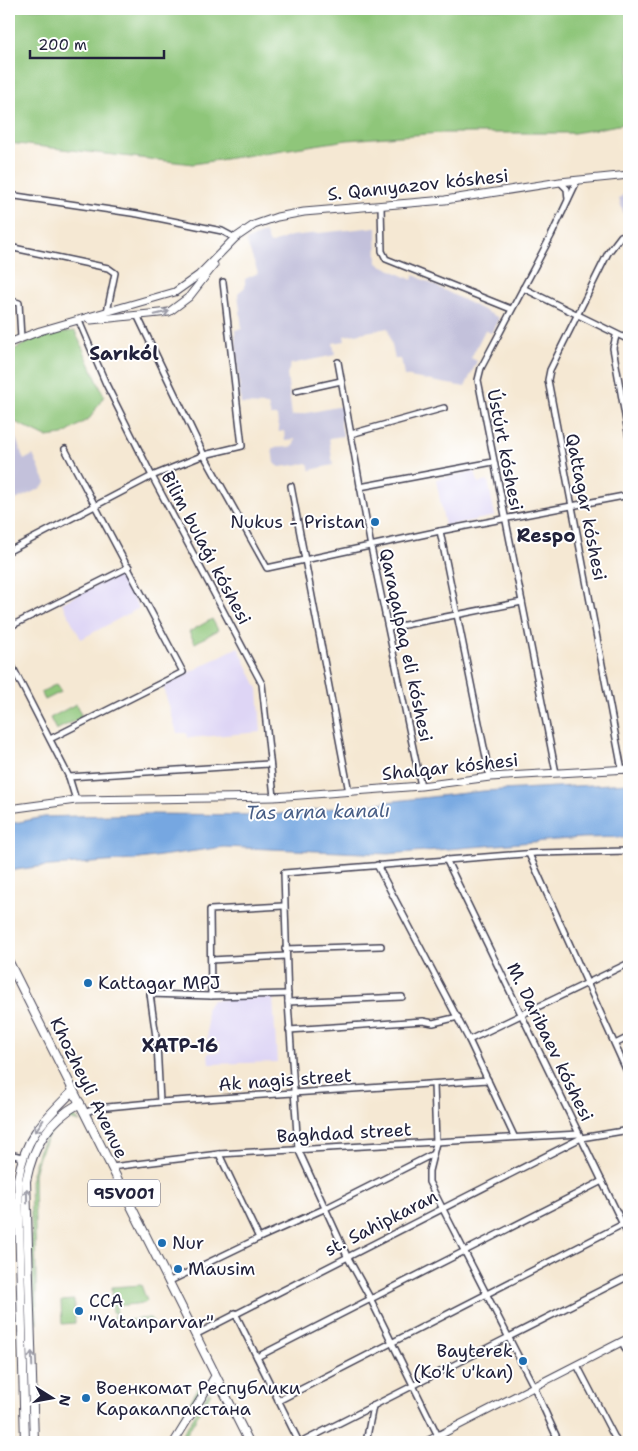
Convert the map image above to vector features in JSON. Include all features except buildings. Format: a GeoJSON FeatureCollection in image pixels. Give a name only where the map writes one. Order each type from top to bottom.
{"type":"FeatureCollection","features":[{"type":"Feature","properties":{"kind":"main road","name":"Khozheyli Avenue"},"geometry":{"type":"LineString","coordinates":[[9,962],[249,1442]]}},
{"type":"Feature","properties":{"kind":"main road"},"geometry":{"type":"LineString","coordinates":[[34,1442],[18,1194],[22,1157],[40,1123],[74,1091]]}},
{"type":"Feature","properties":{"kind":"main road"},"geometry":{"type":"LineString","coordinates":[[63,1101],[70,1103],[70,1109]]}},
{"type":"Feature","properties":{"kind":"main road"},"geometry":{"type":"LineString","coordinates":[[25,1442],[27,1329],[26,1180],[30,1162],[43,1134],[52,1123],[80,1104]]}},
{"type":"Feature","properties":{"kind":"street","name":"S. Qanıyazov kóshesi"},"geometry":{"type":"LineString","coordinates":[[78,321],[138,317],[169,312],[178,307],[200,285],[236,238],[254,225],[277,217],[304,212],[445,200],[560,182],[629,175]]}},
{"type":"Feature","properties":{"kind":"street","name":"Ústúrt kóshesi"},"geometry":{"type":"LineString","coordinates":[[556,773],[504,519],[478,380],[481,368],[578,180]]}},
{"type":"Feature","properties":{"kind":"street"},"geometry":{"type":"LineString","coordinates":[[560,182],[567,189],[568,201]]}},
{"type":"Feature","properties":{"kind":"street"},"geometry":{"type":"LineString","coordinates":[[9,194],[138,214],[214,229],[236,238]]}},
{"type":"Feature","properties":{"kind":"street"},"geometry":{"type":"LineString","coordinates":[[381,206],[382,250],[386,259],[511,309]]}},
{"type":"Feature","properties":{"kind":"street","name":"Qattagar kóshesi"},"geometry":{"type":"LineString","coordinates":[[621,236],[608,252],[550,370],[548,380],[626,769]]}},
{"type":"Feature","properties":{"kind":"street"},"geometry":{"type":"LineString","coordinates":[[9,247],[108,268],[115,273],[107,312]]}},
{"type":"Feature","properties":{"kind":"street","name":"S. Qanıyazov kóshesi"},"geometry":{"type":"LineString","coordinates":[[9,343],[175,292],[199,275],[222,254]]}},
{"type":"Feature","properties":{"kind":"street"},"geometry":{"type":"LineString","coordinates":[[9,551],[152,476],[204,455],[242,446],[223,282]]}},
{"type":"Feature","properties":{"kind":"street"},"geometry":{"type":"LineString","coordinates":[[523,288],[616,336],[629,340]]}},
{"type":"Feature","properties":{"kind":"street"},"geometry":{"type":"LineString","coordinates":[[9,300],[20,302],[21,338]]}},
{"type":"Feature","properties":{"kind":"street"},"geometry":{"type":"LineString","coordinates":[[138,317],[204,455],[266,568],[440,531],[629,495]]}},
{"type":"Feature","properties":{"kind":"street","name":"Bilim bulaǵı kóshesi"},"geometry":{"type":"LineString","coordinates":[[78,321],[106,384],[152,476],[262,684],[274,797]]}},
{"type":"Feature","properties":{"kind":"street"},"geometry":{"type":"LineString","coordinates":[[616,336],[613,348],[629,438]]}},
{"type":"Feature","properties":{"kind":"street","name":"Qaraqalpaq eli kóshesi"},"geometry":{"type":"LineString","coordinates":[[338,362],[371,547],[421,786]]}},
{"type":"Feature","properties":{"kind":"street"},"geometry":{"type":"LineString","coordinates":[[296,391],[341,380]]}},
{"type":"Feature","properties":{"kind":"street"},"geometry":{"type":"LineString","coordinates":[[351,434],[444,408]]}},
{"type":"Feature","properties":{"kind":"street"},"geometry":{"type":"LineString","coordinates":[[50,739],[182,672],[129,566],[65,449]]}},
{"type":"Feature","properties":{"kind":"street"},"geometry":{"type":"LineString","coordinates":[[360,487],[493,462]]}},
{"type":"Feature","properties":{"kind":"street"},"geometry":{"type":"LineString","coordinates":[[291,486],[349,792]]}},
{"type":"Feature","properties":{"kind":"street"},"geometry":{"type":"LineString","coordinates":[[440,531],[490,777]]}},
{"type":"Feature","properties":{"kind":"street"},"geometry":{"type":"LineString","coordinates":[[9,627],[129,566]]}},
{"type":"Feature","properties":{"kind":"street"},"geometry":{"type":"LineString","coordinates":[[389,628],[522,602]]}},
{"type":"Feature","properties":{"kind":"street"},"geometry":{"type":"LineString","coordinates":[[9,660],[69,777],[76,800]]}},
{"type":"Feature","properties":{"kind":"street"},"geometry":{"type":"LineString","coordinates":[[69,777],[269,764]]}},
{"type":"Feature","properties":{"kind":"street","name":"Shalqar kóshesi"},"geometry":{"type":"LineString","coordinates":[[9,809],[76,800],[274,797],[421,786],[490,777],[626,769]]}},
{"type":"Feature","properties":{"kind":"street"},"geometry":{"type":"LineString","coordinates":[[440,1439],[370,1298],[346,1256],[298,1149],[283,906],[284,873],[446,859],[629,851]]}},
{"type":"Feature","properties":{"kind":"street"},"geometry":{"type":"LineString","coordinates":[[529,854],[629,1076]]}},
{"type":"Feature","properties":{"kind":"street","name":"M. Daribaev kóshesi"},"geometry":{"type":"LineString","coordinates":[[446,859],[629,1237]]}},
{"type":"Feature","properties":{"kind":"street"},"geometry":{"type":"LineString","coordinates":[[377,865],[458,1018],[514,1136]]}},
{"type":"Feature","properties":{"kind":"street"},"geometry":{"type":"LineString","coordinates":[[211,996],[210,910],[283,906]]}},
{"type":"Feature","properties":{"kind":"street"},"geometry":{"type":"LineString","coordinates":[[286,949],[381,946]]}},
{"type":"Feature","properties":{"kind":"street"},"geometry":{"type":"LineString","coordinates":[[211,960],[286,956]]}},
{"type":"Feature","properties":{"kind":"street"},"geometry":{"type":"LineString","coordinates":[[469,1040],[629,963]]}},
{"type":"Feature","properties":{"kind":"street"},"geometry":{"type":"LineString","coordinates":[[160,1102],[157,1044],[150,994],[211,996],[288,994]]}},
{"type":"Feature","properties":{"kind":"street"},"geometry":{"type":"LineString","coordinates":[[288,1002],[402,997]]}},
{"type":"Feature","properties":{"kind":"street"},"geometry":{"type":"LineString","coordinates":[[290,1030],[423,1021],[432,1023],[458,1018]]}},
{"type":"Feature","properties":{"kind":"street"},"geometry":{"type":"LineString","coordinates":[[615,1044],[629,1037]]}},
{"type":"Feature","properties":{"kind":"street","name":"Ak nagis street"},"geometry":{"type":"LineString","coordinates":[[84,1113],[97,1108],[160,1102],[488,1080]]}},
{"type":"Feature","properties":{"kind":"street"},"geometry":{"type":"LineString","coordinates":[[434,1084],[436,1142],[429,1182],[507,1338],[534,1387],[558,1440],[547,1442]]}},
{"type":"Feature","properties":{"kind":"street"},"geometry":{"type":"LineString","coordinates":[[580,1136],[629,1130]]}},
{"type":"Feature","properties":{"kind":"street","name":"Baghdad street"},"geometry":{"type":"LineString","coordinates":[[111,1167],[219,1154],[514,1136],[580,1136]]}},
{"type":"Feature","properties":{"kind":"street","name":"st. Sahipkaran"},"geometry":{"type":"LineString","coordinates":[[195,1335],[580,1136]]}},
{"type":"Feature","properties":{"kind":"street"},"geometry":{"type":"LineString","coordinates":[[9,1154],[22,1157]]}},
{"type":"Feature","properties":{"kind":"street"},"geometry":{"type":"LineString","coordinates":[[219,1154],[260,1238]]}},
{"type":"Feature","properties":{"kind":"street"},"geometry":{"type":"LineString","coordinates":[[168,1282],[324,1210],[433,1154]]}},
{"type":"Feature","properties":{"kind":"street"},"geometry":{"type":"LineString","coordinates":[[257,1357],[602,1181]]}},
{"type":"Feature","properties":{"kind":"street"},"geometry":{"type":"LineString","coordinates":[[278,1400],[629,1221]]}},
{"type":"Feature","properties":{"kind":"street"},"geometry":{"type":"LineString","coordinates":[[235,1313],[300,1442],[629,1276]]}},
{"type":"Feature","properties":{"kind":"street"},"geometry":{"type":"LineString","coordinates":[[426,1442],[440,1439],[534,1387],[629,1338]]}},
{"type":"Feature","properties":{"kind":"street"},"geometry":{"type":"LineString","coordinates":[[622,1342],[629,1356]]}},
{"type":"Feature","properties":{"kind":"street"},"geometry":{"type":"LineString","coordinates":[[577,1365],[617,1442]]}},
{"type":"Feature","properties":{"kind":"street"},"geometry":{"type":"LineString","coordinates":[[174,1442],[215,1376]]}},
{"type":"Feature","properties":{"kind":"street"},"geometry":{"type":"LineString","coordinates":[[366,1442],[373,1406]]}},
{"type":"Feature","properties":{"kind":"shaded area"},"geometry":{"type":"Polygon","coordinates":[[[626,191],[629,193],[629,230],[619,199],[626,191]]]}},
{"type":"Feature","properties":{"kind":"shaded area"},"geometry":{"type":"Polygon","coordinates":[[[376,227],[377,263],[412,280],[414,275],[499,318],[491,333],[485,330],[471,358],[477,361],[465,387],[404,376],[401,359],[395,359],[388,328],[344,336],[345,341],[333,343],[335,355],[291,364],[287,374],[292,416],[342,406],[344,418],[340,419],[343,436],[329,438],[333,465],[310,470],[308,463],[280,467],[274,463],[272,448],[291,447],[294,445],[295,439],[285,440],[284,431],[279,432],[277,416],[271,416],[268,405],[241,404],[235,330],[242,329],[238,293],[245,287],[245,279],[258,273],[246,241],[265,232],[270,244],[291,236],[376,227]]]}},
{"type":"Feature","properties":{"kind":"shaded area"},"geometry":{"type":"Polygon","coordinates":[[[9,419],[24,460],[33,455],[46,483],[41,488],[9,503],[9,419]]]}},
{"type":"Feature","properties":{"kind":"shaded area"},"geometry":{"type":"Polygon","coordinates":[[[475,471],[478,483],[488,481],[495,516],[445,526],[436,479],[475,471]]]}},
{"type":"Feature","properties":{"kind":"shaded area"},"geometry":{"type":"Polygon","coordinates":[[[120,572],[139,608],[81,639],[62,603],[120,572]]]}},
{"type":"Feature","properties":{"kind":"shaded area"},"geometry":{"type":"Polygon","coordinates":[[[238,647],[258,689],[261,732],[188,738],[186,733],[177,733],[163,686],[238,647]]]}},
{"type":"Feature","properties":{"kind":"shaded area"},"geometry":{"type":"Polygon","coordinates":[[[273,997],[277,1062],[209,1064],[208,1053],[220,1052],[219,1043],[208,1043],[206,1009],[212,1000],[273,997]]]}},
{"type":"Feature","properties":{"kind":"shaded area"},"geometry":{"type":"Polygon","coordinates":[[[9,1214],[14,1327],[9,1327],[9,1214]]]}},
{"type":"Feature","properties":{"kind":"green space"},"geometry":{"type":"Polygon","coordinates":[[[9,9],[629,9],[629,123],[574,133],[440,133],[347,140],[193,164],[9,143],[9,9]]]}},
{"type":"Feature","properties":{"kind":"green space"},"geometry":{"type":"Polygon","coordinates":[[[75,331],[104,396],[90,418],[63,435],[46,437],[9,419],[9,352],[45,334],[75,331]]]}},
{"type":"Feature","properties":{"kind":"green space"},"geometry":{"type":"Polygon","coordinates":[[[212,619],[218,630],[195,643],[189,632],[212,619]]]}},
{"type":"Feature","properties":{"kind":"green space"},"geometry":{"type":"Polygon","coordinates":[[[57,684],[61,692],[45,700],[41,692],[57,684]]]}},
{"type":"Feature","properties":{"kind":"green space"},"geometry":{"type":"Polygon","coordinates":[[[76,704],[82,717],[56,730],[50,718],[76,704]]]}},
{"type":"Feature","properties":{"kind":"green space"},"geometry":{"type":"Polygon","coordinates":[[[74,1116],[80,1122],[67,1119],[54,1128],[45,1142],[34,1174],[37,1324],[34,1321],[30,1181],[39,1150],[47,1135],[62,1119],[74,1116]]]}},
{"type":"Feature","properties":{"kind":"green space"},"geometry":{"type":"Polygon","coordinates":[[[141,1285],[147,1301],[145,1303],[116,1306],[117,1313],[113,1313],[112,1287],[141,1285]]]}},
{"type":"Feature","properties":{"kind":"green space"},"geometry":{"type":"Polygon","coordinates":[[[74,1300],[75,1323],[62,1324],[61,1301],[74,1300]]]}},
{"type":"Feature","properties":{"kind":"green space"},"geometry":{"type":"Polygon","coordinates":[[[116,1315],[117,1321],[150,1318],[153,1323],[115,1325],[113,1316],[116,1315]]]}},
{"type":"Feature","properties":{"kind":"green space"},"geometry":{"type":"Polygon","coordinates":[[[204,1378],[205,1383],[172,1437],[169,1437],[204,1378]]]}},
{"type":"Feature","properties":{"kind":"green space"},"geometry":{"type":"Polygon","coordinates":[[[208,1393],[211,1393],[182,1442],[178,1442],[208,1393]]]}},
{"type":"Feature","properties":{"kind":"water","name":"Tas arna kanalı"},"geometry":{"type":"Polygon","coordinates":[[[629,783],[629,837],[581,838],[388,854],[223,847],[133,860],[36,867],[9,871],[9,824],[44,817],[144,814],[271,815],[483,791],[629,783]]]}},
{"type":"Feature","properties":{"kind":"place","name":"Nukus - Pristan"},"geometry":{"type":"Point","coordinates":[375,522]}},
{"type":"Feature","properties":{"kind":"place","name":"Kattagar MPJ"},"geometry":{"type":"Point","coordinates":[88,983]}},
{"type":"Feature","properties":{"kind":"place","name":"Nur"},"geometry":{"type":"Point","coordinates":[162,1243]}},
{"type":"Feature","properties":{"kind":"place","name":"Mausim"},"geometry":{"type":"Point","coordinates":[178,1269]}},
{"type":"Feature","properties":{"kind":"place","name":"CCA \"Vatanparvar\""},"geometry":{"type":"Point","coordinates":[79,1311]}},
{"type":"Feature","properties":{"kind":"place","name":"Bayterek (Ko'k u'kan)"},"geometry":{"type":"Point","coordinates":[523,1361]}},
{"type":"Feature","properties":{"kind":"place","name":"Военкомат Республики Каракалпакстана"},"geometry":{"type":"Point","coordinates":[86,1398]}},
{"type":"Feature","properties":{"kind":"district","name":"Sarıkól"},"geometry":{"type":"Point","coordinates":[124,353]}},
{"type":"Feature","properties":{"kind":"district","name":"Respo"},"geometry":{"type":"Point","coordinates":[546,535]}},
{"type":"Feature","properties":{"kind":"district","name":"XATP-16"},"geometry":{"type":"Point","coordinates":[180,1045]}}]}
